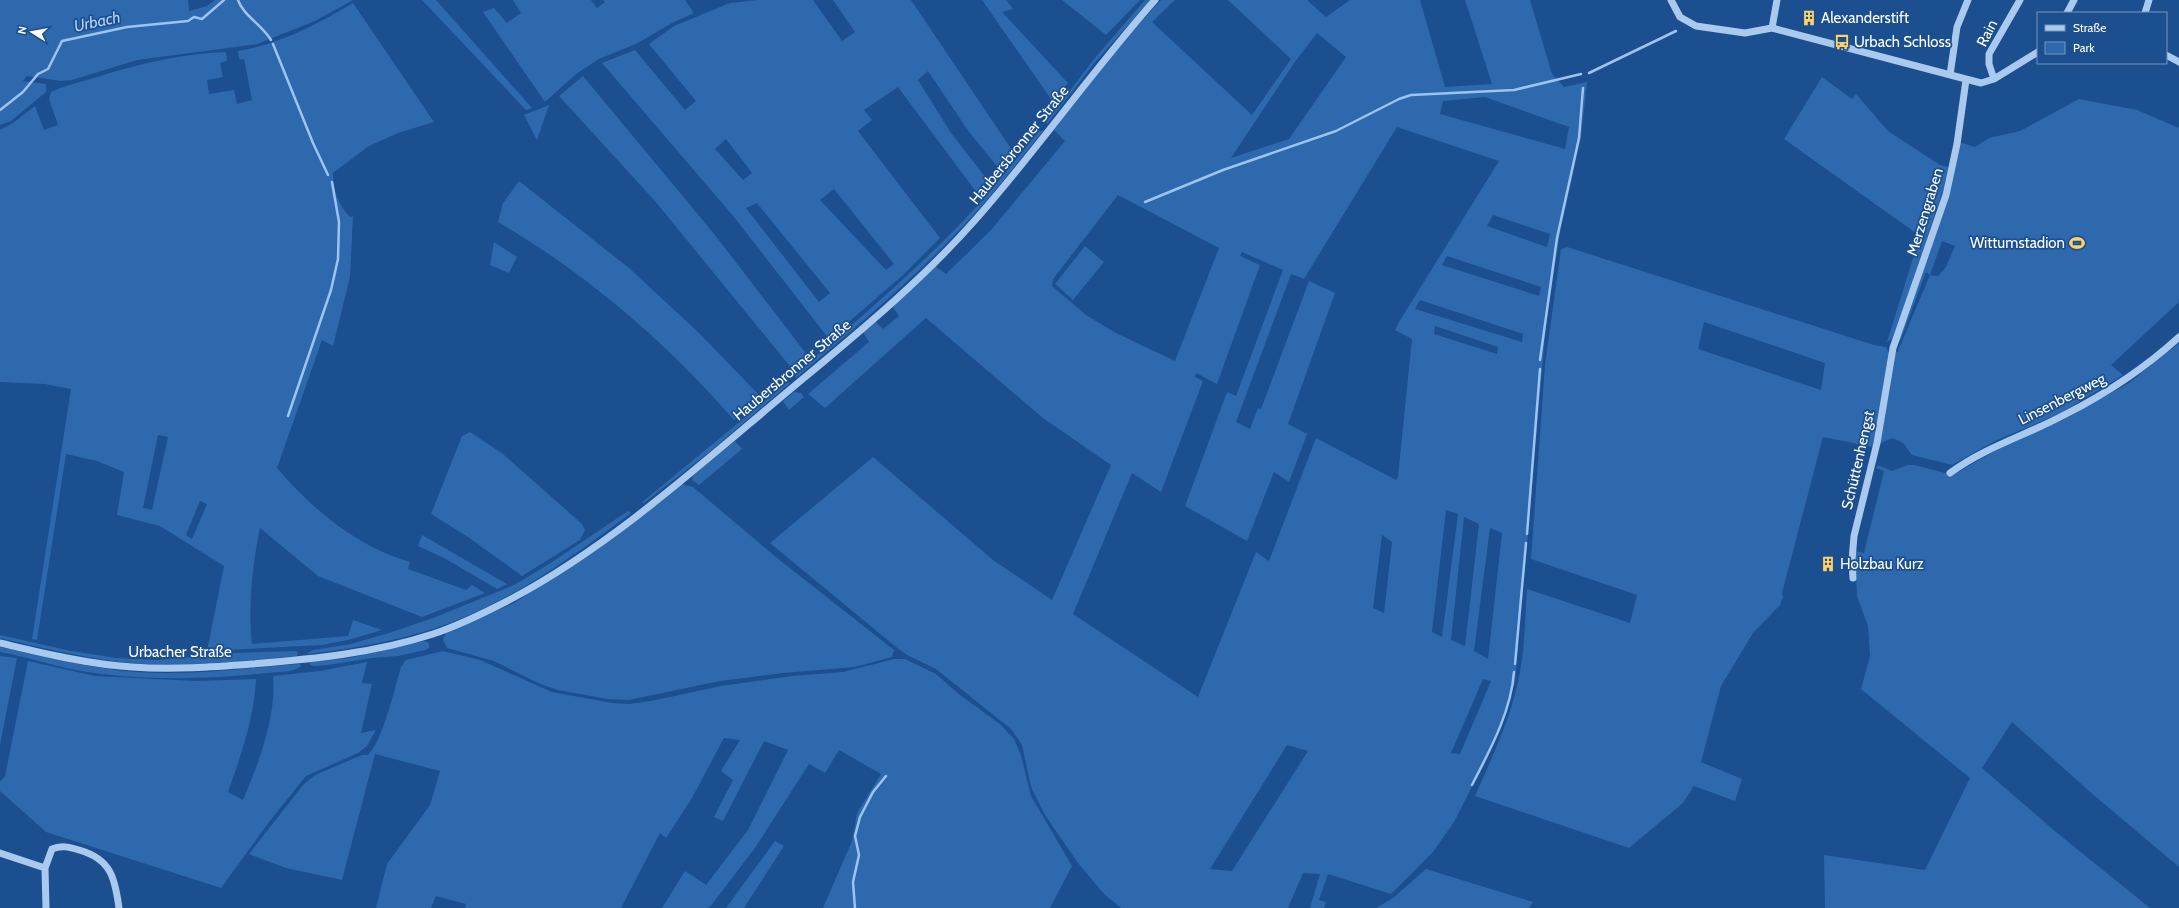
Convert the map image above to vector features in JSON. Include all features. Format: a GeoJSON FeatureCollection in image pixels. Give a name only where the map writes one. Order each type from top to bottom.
{"type":"FeatureCollection","features":[{"type":"Feature","properties":{"kind":"street","name":"Haubersbronner Straße"},"geometry":{"type":"LineString","coordinates":[[362,651],[433,634],[512,598],[584,553],[685,477],[902,293],[973,223],[1009,181],[1122,36],[1155,0]]}},
{"type":"Feature","properties":{"kind":"street"},"geometry":{"type":"LineString","coordinates":[[1671,0],[1680,17],[1696,26],[1745,33],[1772,28],[1981,83],[1994,79],[2037,53]]}},
{"type":"Feature","properties":{"kind":"street"},"geometry":{"type":"LineString","coordinates":[[1772,28],[1777,0]]}},
{"type":"Feature","properties":{"kind":"street"},"geometry":{"type":"LineString","coordinates":[[1950,75],[1958,27],[1968,0]]}},
{"type":"Feature","properties":{"kind":"street","name":"Rain"},"geometry":{"type":"LineString","coordinates":[[1994,79],[1989,64],[1989,54],[2020,0]]}},
{"type":"Feature","properties":{"kind":"street"},"geometry":{"type":"LineString","coordinates":[[2068,12],[2074,0]]}},
{"type":"Feature","properties":{"kind":"street"},"geometry":{"type":"LineString","coordinates":[[2145,12],[2149,0]]}},
{"type":"Feature","properties":{"kind":"street"},"geometry":{"type":"LineString","coordinates":[[2167,56],[2179,62]]}},
{"type":"Feature","properties":{"kind":"street","name":"Merzengraben"},"geometry":{"type":"LineString","coordinates":[[1893,348],[1946,195],[1957,144],[1966,80]]}},
{"type":"Feature","properties":{"kind":"street","name":"Linsenbergweg"},"geometry":{"type":"LineString","coordinates":[[1950,473],[2000,443],[2065,415],[2130,378],[2179,337]]}},
{"type":"Feature","properties":{"kind":"street","name":"Schüttenhengst"},"geometry":{"type":"LineString","coordinates":[[1853,578],[1854,536],[1877,443],[1893,348]]}},
{"type":"Feature","properties":{"kind":"street","name":"Urbacher Straße"},"geometry":{"type":"LineString","coordinates":[[0,643],[82,661],[132,667],[222,666],[303,660],[362,651]]}},
{"type":"Feature","properties":{"kind":"street"},"geometry":{"type":"LineString","coordinates":[[46,908],[45,868],[52,850],[59,846],[92,854],[107,865],[116,884],[119,908]]}},
{"type":"Feature","properties":{"kind":"street"},"geometry":{"type":"LineString","coordinates":[[0,853],[45,868]]}},
{"type":"Feature","properties":{"kind":"green space"},"geometry":{"type":"Polygon","coordinates":[[[0,0],[188,0],[189,11],[207,6],[215,0],[353,0],[315,21],[257,44],[137,60],[72,80],[61,81],[27,76],[23,81],[46,84],[46,92],[11,121],[0,125],[0,0]]]}},
{"type":"Feature","properties":{"kind":"green space"},"geometry":{"type":"Polygon","coordinates":[[[422,0],[436,0],[532,108],[526,110],[422,0]]]}},
{"type":"Feature","properties":{"kind":"green space"},"geometry":{"type":"Polygon","coordinates":[[[513,0],[591,0],[597,8],[605,2],[603,0],[685,0],[694,13],[672,23],[638,43],[599,59],[576,74],[545,102],[483,12],[494,8],[507,23],[521,13],[513,0]]]}},
{"type":"Feature","properties":{"kind":"green space"},"geometry":{"type":"Polygon","coordinates":[[[758,0],[813,0],[842,41],[855,32],[833,0],[911,0],[1014,153],[1001,171],[969,132],[928,71],[918,80],[951,133],[990,183],[980,197],[898,87],[864,110],[872,120],[858,131],[940,238],[903,275],[829,339],[734,217],[602,63],[635,50],[685,110],[696,101],[649,44],[674,26],[730,3],[758,0]],[[726,139],[715,149],[743,180],[752,173],[726,139]],[[834,189],[820,200],[886,270],[894,264],[834,189]],[[757,203],[746,208],[819,302],[830,293],[757,203]]]}},
{"type":"Feature","properties":{"kind":"green space"},"geometry":{"type":"Polygon","coordinates":[[[982,0],[1006,0],[1013,9],[1002,12],[1068,83],[1053,102],[982,0]]]}},
{"type":"Feature","properties":{"kind":"green space"},"geometry":{"type":"Polygon","coordinates":[[[1062,0],[1140,0],[1106,35],[1062,0]]]}},
{"type":"Feature","properties":{"kind":"green space"},"geometry":{"type":"Polygon","coordinates":[[[1145,0],[1151,0],[1096,61],[1047,124],[1047,121],[1094,59],[1145,0]]]}},
{"type":"Feature","properties":{"kind":"green space"},"geometry":{"type":"Polygon","coordinates":[[[1161,0],[1175,0],[1152,22],[1252,115],[1291,59],[1228,0],[1307,0],[1326,17],[1350,0],[1420,0],[1445,87],[1492,84],[1465,0],[1530,0],[1552,74],[1564,87],[1587,82],[1581,137],[1560,233],[1546,324],[1515,683],[1493,745],[1454,822],[1433,852],[1391,894],[1328,874],[1319,900],[1326,902],[1324,908],[1310,908],[1320,874],[1303,873],[1288,908],[1121,908],[1104,894],[1078,863],[1045,815],[1031,787],[1022,745],[1012,730],[936,669],[907,655],[896,647],[770,543],[873,457],[993,560],[1052,600],[1111,465],[1043,418],[926,318],[825,408],[808,394],[869,342],[863,332],[875,321],[883,329],[899,316],[892,306],[935,266],[946,274],[991,230],[1065,141],[1054,130],[1125,39],[1161,0]],[[1317,33],[1294,63],[1231,158],[1289,139],[1346,57],[1317,33]],[[1485,97],[1443,101],[1440,114],[1565,149],[1569,127],[1485,97]],[[1397,127],[1304,279],[1291,274],[1236,422],[1250,429],[1258,408],[1261,409],[1309,281],[1335,293],[1288,424],[1307,434],[1289,482],[1274,472],[1247,541],[1185,506],[1227,392],[1236,396],[1283,270],[1242,252],[1240,256],[1260,265],[1217,384],[1196,373],[1195,377],[1203,381],[1161,492],[1132,473],[1073,614],[1198,697],[1256,552],[1269,561],[1316,438],[1396,480],[1398,476],[1412,339],[1395,330],[1499,161],[1397,127]],[[1118,195],[1053,279],[1052,286],[1086,315],[1116,333],[1175,361],[1219,248],[1118,195]],[[1493,215],[1487,226],[1547,247],[1550,234],[1493,215]],[[1447,256],[1442,265],[1539,296],[1541,287],[1447,256]],[[1420,300],[1415,309],[1522,342],[1523,334],[1420,300]],[[1435,326],[1434,334],[1497,354],[1498,347],[1435,326]],[[1446,510],[1432,632],[1442,637],[1458,514],[1446,510]],[[1464,517],[1451,640],[1465,646],[1479,524],[1464,517]],[[1490,528],[1474,651],[1488,659],[1502,533],[1490,528]],[[1382,535],[1373,608],[1384,613],[1392,542],[1382,535]],[[1483,679],[1451,753],[1460,754],[1491,681],[1483,679]],[[1287,745],[1210,869],[1232,871],[1308,751],[1287,745]]]}},
{"type":"Feature","properties":{"kind":"green space"},"geometry":{"type":"Polygon","coordinates":[[[353,3],[434,122],[398,133],[369,146],[333,173],[335,191],[339,202],[350,217],[353,216],[350,277],[333,346],[322,340],[277,468],[320,512],[337,525],[372,547],[410,562],[408,569],[466,590],[472,585],[485,593],[422,617],[318,576],[260,528],[255,557],[250,615],[252,644],[348,636],[353,620],[382,630],[348,640],[322,645],[207,651],[224,566],[160,526],[117,515],[124,472],[97,461],[66,454],[37,640],[32,639],[71,389],[45,384],[0,382],[0,130],[13,123],[35,106],[44,130],[58,125],[49,99],[51,92],[129,67],[193,55],[226,52],[227,61],[220,63],[223,77],[207,80],[209,94],[234,90],[237,104],[252,100],[244,59],[239,59],[238,51],[269,44],[312,26],[353,3]],[[158,435],[143,508],[152,510],[168,437],[158,435]],[[200,501],[186,535],[192,539],[207,504],[200,501]]]}},
{"type":"Feature","properties":{"kind":"green space"},"geometry":{"type":"Polygon","coordinates":[[[583,76],[715,235],[808,356],[793,370],[655,201],[559,96],[583,76]]]}},
{"type":"Feature","properties":{"kind":"green space"},"geometry":{"type":"Polygon","coordinates":[[[1822,77],[1852,99],[1856,94],[1888,131],[1940,165],[1948,167],[1943,190],[1898,324],[1892,339],[1887,342],[1920,236],[1784,139],[1822,77]]]}},
{"type":"Feature","properties":{"kind":"green space"},"geometry":{"type":"Polygon","coordinates":[[[2079,99],[2137,110],[2179,128],[2179,302],[2111,365],[2123,375],[2061,413],[1995,441],[1952,465],[1912,455],[1903,443],[1892,438],[1873,447],[1823,437],[1780,605],[1753,633],[1721,686],[1701,762],[1742,779],[1735,801],[1694,786],[1683,803],[1629,848],[1475,796],[1507,720],[1517,688],[1523,651],[1527,589],[1630,623],[1637,595],[1531,559],[1545,365],[1561,249],[1567,247],[1874,345],[1886,347],[1889,353],[1894,354],[1898,351],[1930,275],[1926,272],[1901,339],[1897,344],[1959,142],[1975,147],[1989,138],[2020,131],[2079,99]],[[1942,241],[1930,275],[1938,276],[1946,267],[1955,246],[1942,241]],[[1704,322],[1698,349],[1821,390],[1825,363],[1704,322]]]}},
{"type":"Feature","properties":{"kind":"green space"},"geometry":{"type":"Polygon","coordinates":[[[549,105],[537,140],[524,115],[549,105]]]}},
{"type":"Feature","properties":{"kind":"green space"},"geometry":{"type":"Polygon","coordinates":[[[1039,131],[1043,131],[987,200],[947,243],[884,303],[796,378],[795,374],[903,280],[964,220],[1039,131]]]}},
{"type":"Feature","properties":{"kind":"green space"},"geometry":{"type":"Polygon","coordinates":[[[519,181],[629,268],[698,332],[762,398],[734,420],[681,364],[624,311],[563,264],[498,222],[503,203],[519,181]]]}},
{"type":"Feature","properties":{"kind":"green space"},"geometry":{"type":"Polygon","coordinates":[[[494,242],[517,257],[509,273],[490,265],[494,242]]]}},
{"type":"Feature","properties":{"kind":"green space"},"geometry":{"type":"Polygon","coordinates":[[[1085,246],[1104,262],[1073,300],[1055,284],[1085,246]]]}},
{"type":"Feature","properties":{"kind":"green space"},"geometry":{"type":"Polygon","coordinates":[[[2179,343],[2179,867],[2089,791],[2012,722],[1982,768],[2056,832],[2150,908],[1825,908],[1824,855],[1925,870],[1970,778],[1861,689],[1870,656],[1868,626],[1857,596],[1855,551],[1864,553],[1884,471],[1876,468],[1878,465],[1892,471],[1908,465],[1914,465],[1953,475],[2019,437],[2061,421],[2129,383],[2179,343]]]}},
{"type":"Feature","properties":{"kind":"green space"},"geometry":{"type":"Polygon","coordinates":[[[788,382],[790,383],[712,450],[644,503],[641,503],[788,382]]]}},
{"type":"Feature","properties":{"kind":"green space"},"geometry":{"type":"Polygon","coordinates":[[[794,392],[801,393],[804,397],[789,410],[783,401],[794,392]]]}},
{"type":"Feature","properties":{"kind":"green space"},"geometry":{"type":"Polygon","coordinates":[[[470,432],[503,454],[582,524],[585,530],[580,540],[522,576],[468,537],[431,514],[462,436],[470,432]]]}},
{"type":"Feature","properties":{"kind":"green space"},"geometry":{"type":"Polygon","coordinates":[[[735,441],[742,449],[699,485],[692,480],[693,476],[735,441]]]}},
{"type":"Feature","properties":{"kind":"green space"},"geometry":{"type":"Polygon","coordinates":[[[682,484],[693,487],[777,558],[894,650],[892,657],[855,667],[783,673],[720,681],[629,700],[607,699],[558,690],[540,684],[494,661],[447,648],[443,640],[446,633],[514,603],[550,580],[682,484]]]}},
{"type":"Feature","properties":{"kind":"green space"},"geometry":{"type":"Polygon","coordinates":[[[628,511],[631,513],[585,547],[536,579],[486,608],[418,634],[339,650],[307,653],[313,650],[351,644],[389,633],[433,618],[514,585],[549,564],[628,511]]]}},
{"type":"Feature","properties":{"kind":"green space"},"geometry":{"type":"Polygon","coordinates":[[[422,535],[507,584],[497,589],[446,559],[418,546],[422,535]]]}},
{"type":"Feature","properties":{"kind":"green space"},"geometry":{"type":"Polygon","coordinates":[[[0,635],[71,651],[117,658],[158,660],[231,653],[296,651],[298,653],[297,656],[215,663],[182,665],[145,664],[62,652],[0,638],[0,635]]]}},
{"type":"Feature","properties":{"kind":"green space"},"geometry":{"type":"Polygon","coordinates":[[[424,641],[429,643],[429,648],[398,656],[372,658],[328,665],[310,665],[310,662],[349,658],[424,641]]]}},
{"type":"Feature","properties":{"kind":"green space"},"geometry":{"type":"Polygon","coordinates":[[[0,647],[84,665],[135,672],[176,673],[300,664],[301,666],[289,671],[219,677],[168,678],[118,676],[71,669],[0,652],[0,647]]]}},
{"type":"Feature","properties":{"kind":"green space"},"geometry":{"type":"Polygon","coordinates":[[[443,651],[480,660],[552,692],[612,703],[630,704],[721,686],[792,676],[843,672],[894,659],[905,659],[936,674],[960,695],[1000,724],[1014,739],[1021,755],[1031,796],[1072,866],[1050,908],[823,908],[852,841],[857,813],[881,774],[839,750],[825,773],[809,764],[755,848],[709,908],[662,908],[685,871],[706,885],[748,830],[788,750],[764,741],[723,821],[714,817],[733,780],[721,771],[740,740],[724,738],[692,798],[666,838],[660,833],[621,908],[465,908],[466,904],[436,896],[431,908],[376,908],[387,864],[430,805],[440,771],[375,754],[342,880],[286,868],[249,854],[303,785],[315,775],[362,755],[368,755],[373,749],[388,714],[401,667],[406,660],[443,651]]]}},
{"type":"Feature","properties":{"kind":"green space"},"geometry":{"type":"Polygon","coordinates":[[[0,656],[17,658],[0,745],[0,656]]]}},
{"type":"Feature","properties":{"kind":"green space"},"geometry":{"type":"Polygon","coordinates":[[[28,661],[95,676],[196,681],[256,679],[250,723],[228,792],[243,800],[255,771],[265,740],[272,707],[273,676],[320,671],[367,662],[362,683],[372,684],[361,733],[376,730],[367,746],[358,753],[306,776],[269,822],[221,888],[46,832],[0,791],[0,782],[5,776],[28,661]]]}},
{"type":"Feature","properties":{"kind":"green space"},"geometry":{"type":"Polygon","coordinates":[[[775,841],[784,846],[744,908],[726,908],[775,841]]]}},
{"type":"Feature","properties":{"kind":"green space"},"geometry":{"type":"Polygon","coordinates":[[[1426,869],[1533,902],[1529,908],[1376,908],[1393,898],[1426,869]]]}},
{"type":"Feature","properties":{"kind":"waterway","name":"Urbach"},"geometry":{"type":"LineString","coordinates":[[0,110],[23,92],[38,74],[48,69],[62,41],[127,27],[188,21],[194,17],[202,19],[224,0]]}},
{"type":"Feature","properties":{"kind":"waterway"},"geometry":{"type":"LineString","coordinates":[[238,0],[248,15],[271,40]]}},
{"type":"Feature","properties":{"kind":"waterway"},"geometry":{"type":"LineString","coordinates":[[1589,73],[1676,31]]}},
{"type":"Feature","properties":{"kind":"waterway"},"geometry":{"type":"LineString","coordinates":[[273,44],[313,143],[328,175]]}},
{"type":"Feature","properties":{"kind":"waterway"},"geometry":{"type":"LineString","coordinates":[[1145,202],[1223,170],[1336,131],[1399,99],[1411,95],[1514,90],[1581,74]]}},
{"type":"Feature","properties":{"kind":"waterway"},"geometry":{"type":"LineString","coordinates":[[1540,360],[1557,238],[1579,138],[1583,88]]}},
{"type":"Feature","properties":{"kind":"waterway"},"geometry":{"type":"LineString","coordinates":[[288,416],[331,290],[338,259],[339,222],[332,182]]}},
{"type":"Feature","properties":{"kind":"waterway"},"geometry":{"type":"LineString","coordinates":[[1527,534],[1540,369]]}},
{"type":"Feature","properties":{"kind":"waterway"},"geometry":{"type":"LineString","coordinates":[[1515,664],[1526,543]]}},
{"type":"Feature","properties":{"kind":"waterway"},"geometry":{"type":"LineString","coordinates":[[1472,785],[1499,730],[1509,702],[1514,672]]}},
{"type":"Feature","properties":{"kind":"waterway"},"geometry":{"type":"LineString","coordinates":[[855,908],[853,882],[859,855],[855,836],[860,817],[873,792],[886,776]]}},
{"type":"Feature","properties":{"kind":"place","name":"Alexanderstift"},"geometry":{"type":"Point","coordinates":[1809,18]}},
{"type":"Feature","properties":{"kind":"place","name":"Urbach Schloss"},"geometry":{"type":"Point","coordinates":[1842,42]}},
{"type":"Feature","properties":{"kind":"place","name":"Wittumstadion"},"geometry":{"type":"Point","coordinates":[2077,243]}},
{"type":"Feature","properties":{"kind":"place","name":"Holzbau Kurz"},"geometry":{"type":"Point","coordinates":[1828,564]}}]}
